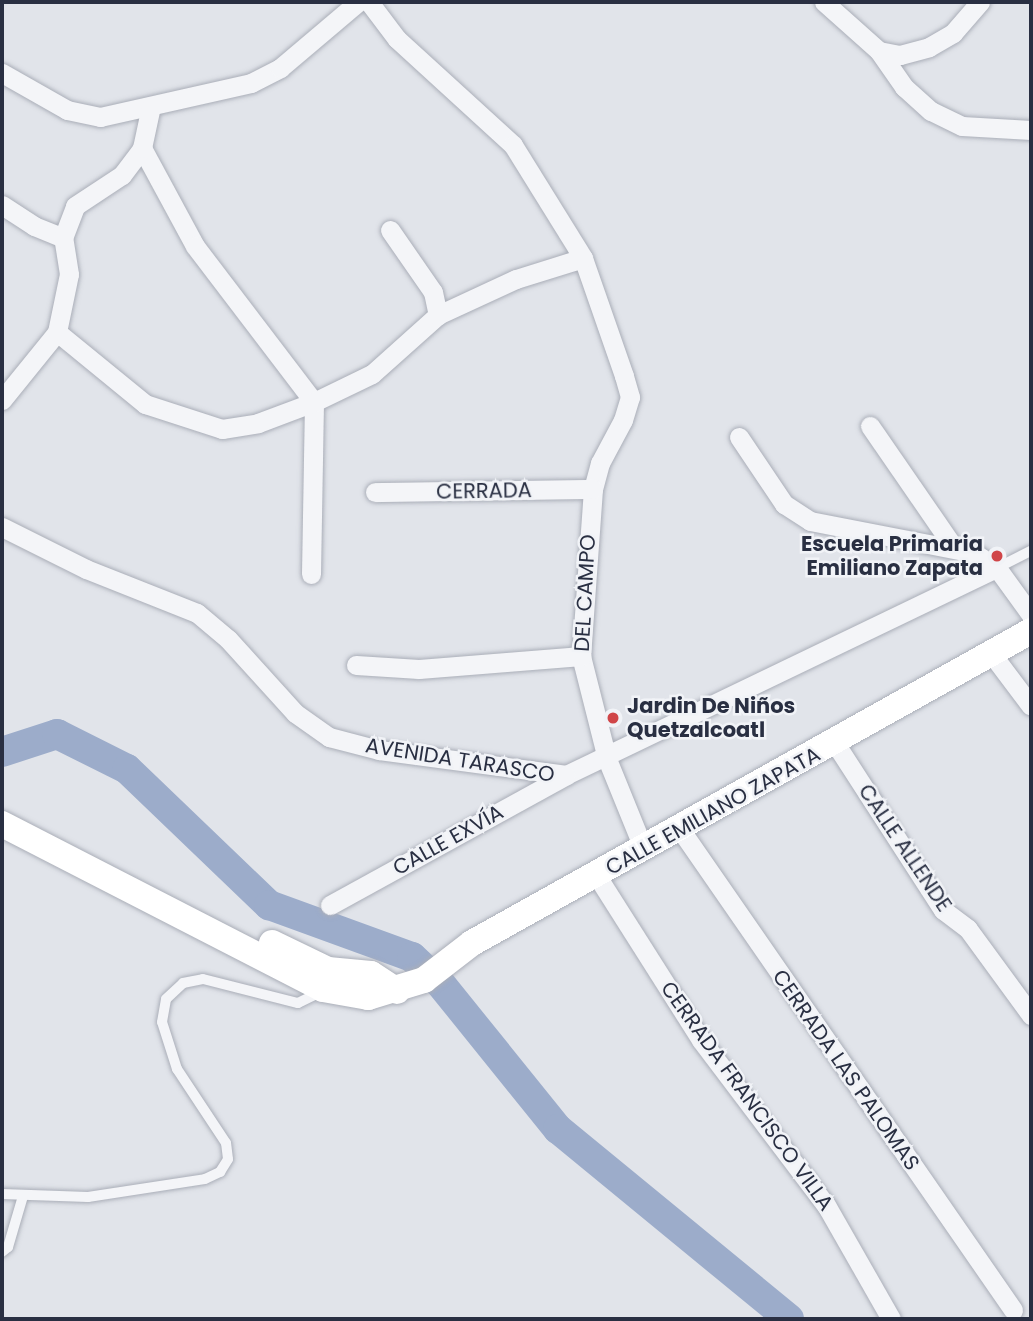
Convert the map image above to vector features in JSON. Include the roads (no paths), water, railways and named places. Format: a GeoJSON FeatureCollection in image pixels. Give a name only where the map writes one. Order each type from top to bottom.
{"type":"FeatureCollection","features":[{"type":"Feature","properties":{"kind":"main road","name":"CALLE EMILIANO ZAPATA"},"geometry":{"type":"LineString","coordinates":[[326,980],[370,974],[397,991],[424,980],[450,958],[1031,631]]}},
{"type":"Feature","properties":{"kind":"main road"},"geometry":{"type":"LineString","coordinates":[[2,807],[326,980]]}},
{"type":"Feature","properties":{"kind":"main road"},"geometry":{"type":"LineString","coordinates":[[2,824],[326,980]]}},
{"type":"Feature","properties":{"kind":"street"},"geometry":{"type":"LineString","coordinates":[[2,73],[67,110],[100,117],[251,83],[280,68],[358,2]]}},
{"type":"Feature","properties":{"kind":"street","name":"DEL CAMPO"},"geometry":{"type":"LineString","coordinates":[[369,2],[397,39],[513,145],[583,258],[624,376],[630,397],[623,421],[600,463],[593,489],[581,656],[607,759],[644,850]]}},
{"type":"Feature","properties":{"kind":"street"},"geometry":{"type":"LineString","coordinates":[[824,2],[879,51],[904,86],[931,111],[962,126],[1031,130]]}},
{"type":"Feature","properties":{"kind":"street"},"geometry":{"type":"LineString","coordinates":[[879,51],[900,55],[929,47],[953,33],[980,2]]}},
{"type":"Feature","properties":{"kind":"street"},"geometry":{"type":"LineString","coordinates":[[2,400],[57,332],[69,274],[63,238],[75,206],[121,175],[142,148],[150,106]]}},
{"type":"Feature","properties":{"kind":"street"},"geometry":{"type":"LineString","coordinates":[[142,148],[195,246],[314,402],[311,574]]}},
{"type":"Feature","properties":{"kind":"street"},"geometry":{"type":"LineString","coordinates":[[2,205],[34,226],[63,238]]}},
{"type":"Feature","properties":{"kind":"street"},"geometry":{"type":"LineString","coordinates":[[390,230],[433,292],[439,315]]}},
{"type":"Feature","properties":{"kind":"street"},"geometry":{"type":"LineString","coordinates":[[57,332],[145,404],[222,429],[258,423],[314,402],[372,374],[439,315],[516,279],[583,258]]}},
{"type":"Feature","properties":{"kind":"street"},"geometry":{"type":"LineString","coordinates":[[870,426],[951,545]]}},
{"type":"Feature","properties":{"kind":"street"},"geometry":{"type":"LineString","coordinates":[[739,437],[784,505],[810,521],[951,545],[997,568],[1031,615]]}},
{"type":"Feature","properties":{"kind":"street","name":"CERRADA"},"geometry":{"type":"LineString","coordinates":[[375,492],[593,489]]}},
{"type":"Feature","properties":{"kind":"street","name":"AVENIDA TARASCO"},"geometry":{"type":"LineString","coordinates":[[2,527],[86,569],[197,613],[228,639],[295,713],[328,737],[379,750],[566,775],[607,759],[997,568]]}},
{"type":"Feature","properties":{"kind":"street"},"geometry":{"type":"LineString","coordinates":[[991,653],[1031,706]]}},
{"type":"Feature","properties":{"kind":"street"},"geometry":{"type":"LineString","coordinates":[[356,665],[419,669],[581,656]]}},
{"type":"Feature","properties":{"kind":"street","name":"CALLE ALLENDE"},"geometry":{"type":"LineString","coordinates":[[835,743],[943,910],[968,929],[1031,1015]]}},
{"type":"Feature","properties":{"kind":"street","name":"CALLE EXVÍA"},"geometry":{"type":"LineString","coordinates":[[330,905],[566,775]]}},
{"type":"Feature","properties":{"kind":"street","name":"CERRADA LAS PALOMAS"},"geometry":{"type":"LineString","coordinates":[[680,829],[1013,1310]]}},
{"type":"Feature","properties":{"kind":"street","name":"CERRADA FRANCISCO VILLA"},"geometry":{"type":"LineString","coordinates":[[597,876],[701,1040],[826,1205],[891,1319]]}},
{"type":"Feature","properties":{"kind":"lane"},"geometry":{"type":"LineString","coordinates":[[997,568],[1031,551]]}},
{"type":"Feature","properties":{"kind":"lane"},"geometry":{"type":"LineString","coordinates":[[2,1194],[88,1197],[205,1179],[220,1172],[228,1160],[226,1143],[177,1069],[162,1021],[166,999],[183,983],[203,979],[298,1003],[314,999],[326,980]]}},
{"type":"Feature","properties":{"kind":"lane"},"geometry":{"type":"LineString","coordinates":[[2,1252],[8,1247],[23,1196]]}},
{"type":"Feature","properties":{"kind":"waterway"},"geometry":{"type":"LineString","coordinates":[[2,752],[57,734],[127,769],[269,905],[412,957],[440,983],[558,1129],[789,1319]]}},
{"type":"Feature","properties":{"kind":"place","name":"Escuela Primaria Emiliano Zapata"},"geometry":{"type":"Point","coordinates":[997,556]}},
{"type":"Feature","properties":{"kind":"place","name":"Jardin De Niños Quetzalcoatl"},"geometry":{"type":"Point","coordinates":[613,718]}}]}
